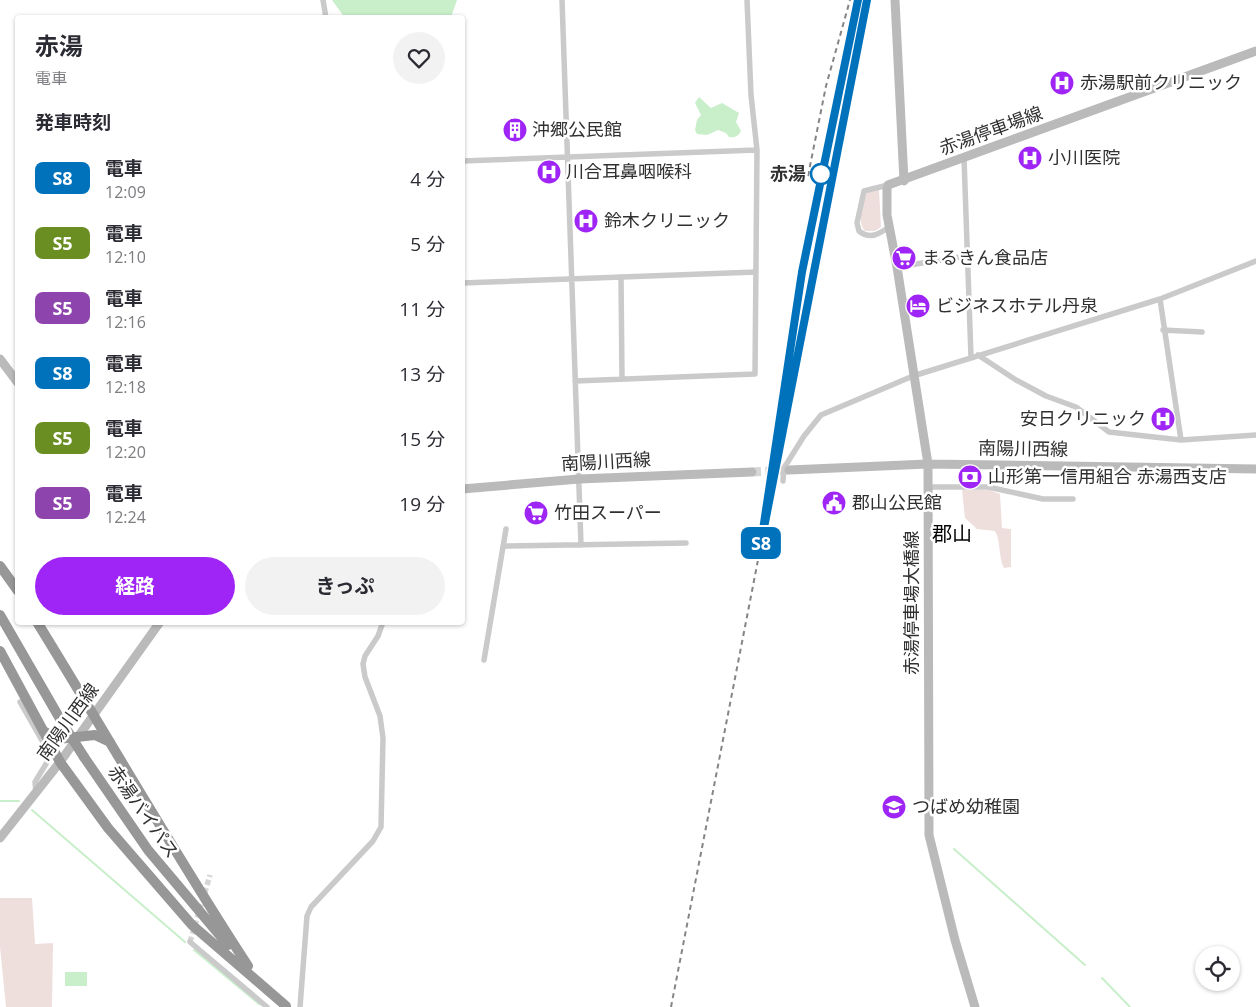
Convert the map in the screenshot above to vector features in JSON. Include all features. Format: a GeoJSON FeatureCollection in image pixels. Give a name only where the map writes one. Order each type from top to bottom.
{"type":"FeatureCollection","features":[{"type":"Feature","properties":{"kind":"highway"},"geometry":{"type":"LineString","coordinates":[[0,566],[15,587]]}},
{"type":"Feature","properties":{"kind":"highway","name":"赤湯バイパス"},"geometry":{"type":"LineString","coordinates":[[0,615],[84,757],[166,873],[248,966],[287,1006]]}},
{"type":"Feature","properties":{"kind":"highway"},"geometry":{"type":"LineString","coordinates":[[39,625],[111,742],[184,869],[248,966]]}},
{"type":"Feature","properties":{"kind":"highway"},"geometry":{"type":"LineString","coordinates":[[0,651],[60,762],[108,828],[192,925],[287,1006]]}},
{"type":"Feature","properties":{"kind":"highway"},"geometry":{"type":"LineString","coordinates":[[42,730],[58,739],[96,735],[111,742]]}},
{"type":"Feature","properties":{"kind":"main road"},"geometry":{"type":"LineString","coordinates":[[895,0],[904,181]]}},
{"type":"Feature","properties":{"kind":"main road","name":"赤湯停車場線"},"geometry":{"type":"LineString","coordinates":[[888,185],[904,181],[1256,51]]}},
{"type":"Feature","properties":{"kind":"main road","name":"赤湯停車場大橋線"},"geometry":{"type":"LineString","coordinates":[[888,185],[886,196],[889,227],[928,464],[928,828],[955,940],[975,1007]]}},
{"type":"Feature","properties":{"kind":"main road"},"geometry":{"type":"LineString","coordinates":[[0,359],[15,379]]}},
{"type":"Feature","properties":{"kind":"main road","name":"南陽川西線"},"geometry":{"type":"LineString","coordinates":[[789,470],[928,464],[1256,469]]}},
{"type":"Feature","properties":{"kind":"main road","name":"南陽川西線"},"geometry":{"type":"LineString","coordinates":[[465,489],[578,479],[752,472]]}},
{"type":"Feature","properties":{"kind":"main road","name":"南陽川西線"},"geometry":{"type":"LineString","coordinates":[[0,838],[60,762],[158,625]]}},
{"type":"Feature","properties":{"kind":"street"},"geometry":{"type":"LineString","coordinates":[[323,0],[326,15]]}},
{"type":"Feature","properties":{"kind":"street"},"geometry":{"type":"LineString","coordinates":[[562,0],[581,545]]}},
{"type":"Feature","properties":{"kind":"street"},"geometry":{"type":"LineString","coordinates":[[575,381],[754,374],[757,150],[751,95],[747,0]]}},
{"type":"Feature","properties":{"kind":"street"},"geometry":{"type":"LineString","coordinates":[[465,161],[757,150]]}},
{"type":"Feature","properties":{"kind":"street"},"geometry":{"type":"LineString","coordinates":[[964,158],[971,357]]}},
{"type":"Feature","properties":{"kind":"street"},"geometry":{"type":"LineString","coordinates":[[888,185],[864,191],[857,223],[859,231],[868,236],[877,235],[889,227]]}},
{"type":"Feature","properties":{"kind":"street"},"geometry":{"type":"LineString","coordinates":[[897,267],[967,256]]}},
{"type":"Feature","properties":{"kind":"street"},"geometry":{"type":"LineString","coordinates":[[782,481],[784,468],[804,436],[821,415],[914,376],[1160,299],[1256,261]]}},
{"type":"Feature","properties":{"kind":"street"},"geometry":{"type":"LineString","coordinates":[[465,283],[756,272]]}},
{"type":"Feature","properties":{"kind":"street"},"geometry":{"type":"LineString","coordinates":[[621,277],[622,379]]}},
{"type":"Feature","properties":{"kind":"street"},"geometry":{"type":"LineString","coordinates":[[1160,299],[1163,330],[1181,440]]}},
{"type":"Feature","properties":{"kind":"street"},"geometry":{"type":"LineString","coordinates":[[1163,330],[1202,332]]}},
{"type":"Feature","properties":{"kind":"street"},"geometry":{"type":"LineString","coordinates":[[978,355],[1039,392],[1076,408],[1109,432],[1181,440],[1256,435]]}},
{"type":"Feature","properties":{"kind":"street"},"geometry":{"type":"LineString","coordinates":[[927,487],[988,487],[1043,499],[1073,500]]}},
{"type":"Feature","properties":{"kind":"street"},"geometry":{"type":"LineString","coordinates":[[484,660],[506,529]]}},
{"type":"Feature","properties":{"kind":"street"},"geometry":{"type":"LineString","coordinates":[[504,546],[686,543]]}},
{"type":"Feature","properties":{"kind":"street"},"geometry":{"type":"LineString","coordinates":[[300,1007],[307,916],[311,908],[373,841],[381,826],[383,738],[380,716],[365,677],[363,664],[381,625]]}},
{"type":"Feature","properties":{"kind":"street"},"geometry":{"type":"LineString","coordinates":[[20,702],[48,751],[50,758],[35,782],[36,793]]}},
{"type":"Feature","properties":{"kind":"street"},"geometry":{"type":"LineString","coordinates":[[190,942],[267,1007]]}},
{"type":"Feature","properties":{"kind":"shaded area"},"geometry":{"type":"Polygon","coordinates":[[[332,0],[457,0],[452,15],[343,15],[332,0]]]}},
{"type":"Feature","properties":{"kind":"shaded area"},"geometry":{"type":"Polygon","coordinates":[[[699,97],[711,108],[722,103],[739,113],[736,122],[741,131],[739,135],[729,137],[726,133],[718,130],[707,135],[697,134],[695,130],[697,120],[701,115],[695,103],[699,97]]]}},
{"type":"Feature","properties":{"kind":"shaded area"},"geometry":{"type":"Polygon","coordinates":[[[879,190],[881,227],[875,231],[865,231],[861,223],[863,201],[867,193],[879,190]]]}},
{"type":"Feature","properties":{"kind":"shaded area"},"geometry":{"type":"Polygon","coordinates":[[[962,490],[989,490],[1000,494],[1002,528],[1011,529],[1011,567],[1004,568],[995,531],[977,529],[965,518],[962,490]]]}},
{"type":"Feature","properties":{"kind":"shaded area"},"geometry":{"type":"Polygon","coordinates":[[[0,898],[32,898],[35,944],[53,943],[52,1007],[6,1007],[0,947],[0,898]]]}},
{"type":"Feature","properties":{"kind":"shaded area"},"geometry":{"type":"Polygon","coordinates":[[[65,972],[87,972],[87,986],[65,986],[65,972]]]}},
{"type":"Feature","properties":{"kind":"waterway"},"geometry":{"type":"LineString","coordinates":[[0,801],[19,801]]}},
{"type":"Feature","properties":{"kind":"waterway"},"geometry":{"type":"LineString","coordinates":[[32,810],[185,942]]}},
{"type":"Feature","properties":{"kind":"waterway"},"geometry":{"type":"LineString","coordinates":[[954,849],[1085,965]]}},
{"type":"Feature","properties":{"kind":"waterway"},"geometry":{"type":"LineString","coordinates":[[194,950],[259,1004]]}},
{"type":"Feature","properties":{"kind":"waterway"},"geometry":{"type":"LineString","coordinates":[[1102,978],[1130,1007]]}},
{"type":"Feature","properties":{"kind":"tunnel"},"geometry":{"type":"LineString","coordinates":[[752,472],[789,470]]}},
{"type":"Feature","properties":{"kind":"tunnel"},"geometry":{"type":"LineString","coordinates":[[190,942],[210,875]]}},
{"type":"Feature","properties":{"kind":"railway"},"geometry":{"type":"LineString","coordinates":[[808,176],[826,86],[850,0]]}},
{"type":"Feature","properties":{"kind":"railway"},"geometry":{"type":"LineString","coordinates":[[780,410],[802,272],[858,0]]}},
{"type":"Feature","properties":{"kind":"railway"},"geometry":{"type":"LineString","coordinates":[[671,1007],[867,0]]}},
{"type":"Feature","properties":{"kind":"train","name":"S8"},"geometry":{"type":"LineString","coordinates":[[858,0],[802,272],[772,456],[761,543],[867,0]]}},
{"type":"Feature","properties":{"kind":"place","name":"赤湯駅前クリニック"},"geometry":{"type":"Point","coordinates":[1062,83]}},
{"type":"Feature","properties":{"kind":"place","name":"沖郷公民館"},"geometry":{"type":"Point","coordinates":[515,130]}},
{"type":"Feature","properties":{"kind":"place","name":"小川医院"},"geometry":{"type":"Point","coordinates":[1030,158]}},
{"type":"Feature","properties":{"kind":"place","name":"川合耳鼻咽喉科"},"geometry":{"type":"Point","coordinates":[549,172]}},
{"type":"Feature","properties":{"kind":"place","name":"赤湯"},"geometry":{"type":"Point","coordinates":[821,174]}},
{"type":"Feature","properties":{"kind":"place","name":"鈴木クリニック"},"geometry":{"type":"Point","coordinates":[586,221]}},
{"type":"Feature","properties":{"kind":"place","name":"まるきん食品店"},"geometry":{"type":"Point","coordinates":[904,258]}},
{"type":"Feature","properties":{"kind":"place","name":"ビジネスホテル丹泉"},"geometry":{"type":"Point","coordinates":[918,306]}},
{"type":"Feature","properties":{"kind":"place","name":"安日クリニック"},"geometry":{"type":"Point","coordinates":[1163,419]}},
{"type":"Feature","properties":{"kind":"place","name":"山形第一信用組合 赤湯西支店"},"geometry":{"type":"Point","coordinates":[970,477]}},
{"type":"Feature","properties":{"kind":"place","name":"郡山公民館"},"geometry":{"type":"Point","coordinates":[834,503]}},
{"type":"Feature","properties":{"kind":"place","name":"竹田スーパー"},"geometry":{"type":"Point","coordinates":[536,513]}},
{"type":"Feature","properties":{"kind":"place","name":"つばめ幼稚園"},"geometry":{"type":"Point","coordinates":[894,807]}},
{"type":"Feature","properties":{"kind":"district","name":"郡山"},"geometry":{"type":"Point","coordinates":[952,534]}}]}
